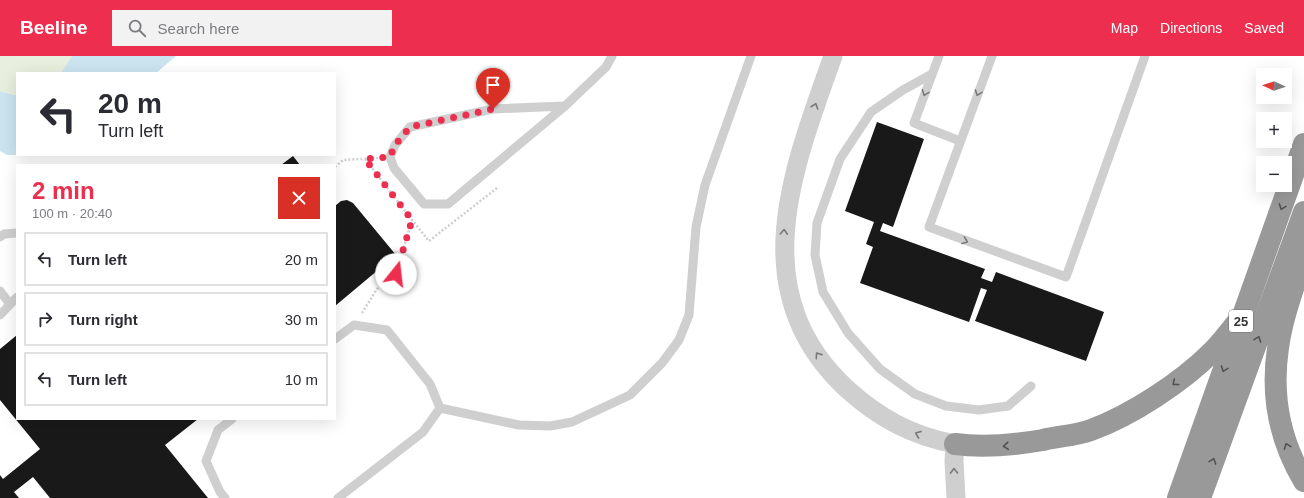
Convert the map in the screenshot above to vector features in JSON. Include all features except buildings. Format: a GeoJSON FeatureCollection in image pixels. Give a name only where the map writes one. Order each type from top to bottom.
{"type":"FeatureCollection","features":[{"type":"Feature","properties":{"kind":"highway","name":"25"},"geometry":{"type":"LineString","coordinates":[[1178,498],[1304,144]]}},
{"type":"Feature","properties":{"kind":"highway","name":"25"},"geometry":{"type":"LineString","coordinates":[[1200,498],[1304,212]]}},
{"type":"Feature","properties":{"kind":"highway"},"geometry":{"type":"LineString","coordinates":[[1304,254],[1282,326],[1276,369],[1278,412],[1281,428],[1296,468],[1304,481]]}},
{"type":"Feature","properties":{"kind":"highway"},"geometry":{"type":"LineString","coordinates":[[955,444],[982,447],[1023,444],[1071,436],[1098,427],[1130,412],[1165,391],[1212,352],[1242,317]]}},
{"type":"Feature","properties":{"kind":"street"},"geometry":{"type":"LineString","coordinates":[[833,56],[798,159],[786,211],[784,253],[789,293],[804,332],[826,366],[838,381],[855,396],[883,417],[898,426],[937,441],[955,444],[954,461],[956,498]]}},
{"type":"Feature","properties":{"kind":"lane"},"geometry":{"type":"LineString","coordinates":[[565,106],[493,109],[410,127],[395,145],[390,157],[394,168],[424,204],[448,204],[565,106],[606,67],[612,56]]}},
{"type":"Feature","properties":{"kind":"lane"},"geometry":{"type":"LineString","coordinates":[[440,408],[519,425],[550,426],[572,422],[630,395],[662,363],[679,340],[689,316],[696,227],[705,185],[751,56]]}},
{"type":"Feature","properties":{"kind":"lane"},"geometry":{"type":"LineString","coordinates":[[939,56],[914,123],[960,141]]}},
{"type":"Feature","properties":{"kind":"lane"},"geometry":{"type":"LineString","coordinates":[[992,56],[928,227],[1066,278],[1145,56]]}},
{"type":"Feature","properties":{"kind":"lane"},"geometry":{"type":"LineString","coordinates":[[932,74],[904,90],[871,112],[840,159],[817,223],[815,255],[823,292],[848,334],[880,369],[915,394],[946,406],[979,410],[1008,406],[1031,386]]}},
{"type":"Feature","properties":{"kind":"lane"},"geometry":{"type":"LineString","coordinates":[[0,237],[4,234],[16,233]]}},
{"type":"Feature","properties":{"kind":"lane"},"geometry":{"type":"LineString","coordinates":[[0,291],[14,300],[0,315]]}},
{"type":"Feature","properties":{"kind":"lane"},"geometry":{"type":"LineString","coordinates":[[336,338],[354,325],[387,330],[430,384],[440,408]]}},
{"type":"Feature","properties":{"kind":"lane"},"geometry":{"type":"LineString","coordinates":[[338,498],[423,432],[440,408]]}},
{"type":"Feature","properties":{"kind":"lane"},"geometry":{"type":"LineString","coordinates":[[225,498],[220,492],[206,461],[218,430],[231,420]]}},
{"type":"Feature","properties":{"kind":"path"},"geometry":{"type":"LineString","coordinates":[[336,166],[343,160],[390,157]]}},
{"type":"Feature","properties":{"kind":"path"},"geometry":{"type":"LineString","coordinates":[[365,159],[429,241],[497,188]]}},
{"type":"Feature","properties":{"kind":"path"},"geometry":{"type":"LineString","coordinates":[[354,325],[377,289],[396,274],[412,220]]}},
{"type":"Feature","properties":{"kind":"green space"},"geometry":{"type":"Polygon","coordinates":[[[0,56],[72,56],[62,72],[16,72],[16,95],[0,91],[0,56]]]}},
{"type":"Feature","properties":{"kind":"water"},"geometry":{"type":"Polygon","coordinates":[[[72,56],[176,56],[157,72],[62,72],[72,56]]]}},
{"type":"Feature","properties":{"kind":"water"},"geometry":{"type":"Polygon","coordinates":[[[0,91],[16,95],[16,155],[7,155],[0,151],[0,91]]]}},
{"type":"Feature","properties":{"kind":"route"},"geometry":{"type":"LineString","coordinates":[[396,274],[412,220],[365,159],[390,157],[395,145],[410,127],[493,109]]}}]}
